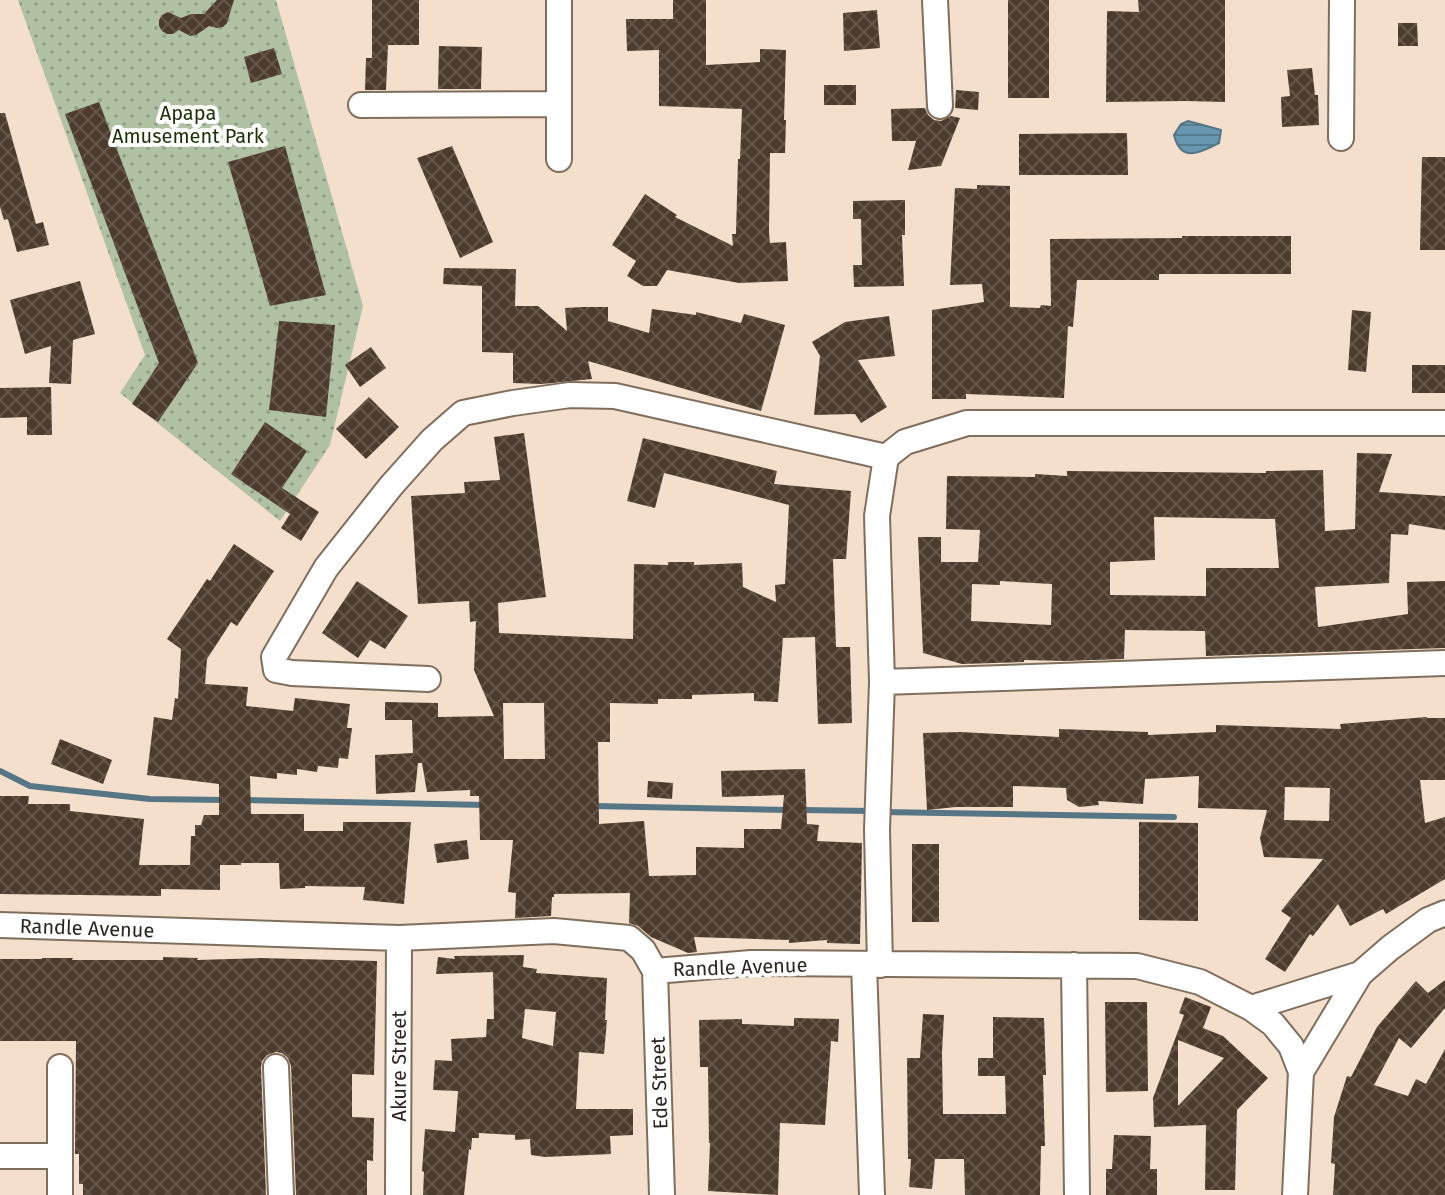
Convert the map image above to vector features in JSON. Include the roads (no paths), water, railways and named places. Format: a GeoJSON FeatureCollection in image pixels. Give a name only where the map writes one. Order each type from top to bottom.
{"type":"FeatureCollection","features":[{"type":"Feature","properties":{"kind":"street"},"geometry":{"type":"LineString","coordinates":[[559,0],[559,159]]}},
{"type":"Feature","properties":{"kind":"street"},"geometry":{"type":"LineString","coordinates":[[935,0],[940,106]]}},
{"type":"Feature","properties":{"kind":"street"},"geometry":{"type":"LineString","coordinates":[[1341,138],[1342,0]]}},
{"type":"Feature","properties":{"kind":"street"},"geometry":{"type":"LineString","coordinates":[[361,105],[558,104]]}},
{"type":"Feature","properties":{"kind":"street"},"geometry":{"type":"LineString","coordinates":[[428,679],[292,673],[276,670],[274,657],[326,568],[391,486],[432,440],[463,413],[570,395],[615,396],[886,457]]}},
{"type":"Feature","properties":{"kind":"street"},"geometry":{"type":"LineString","coordinates":[[872,1195],[872,964],[882,682],[877,516],[886,457],[905,442],[967,423],[1445,423]]}},
{"type":"Feature","properties":{"kind":"street"},"geometry":{"type":"LineString","coordinates":[[882,682],[1445,663]]}},
{"type":"Feature","properties":{"kind":"street"},"geometry":{"type":"LineString","coordinates":[[1295,1195],[1301,1072],[1360,974],[1428,920],[1445,913]]}},
{"type":"Feature","properties":{"kind":"street","name":"Randle Avenue"},"geometry":{"type":"LineString","coordinates":[[0,925],[399,938],[554,931],[629,938],[643,950],[655,971],[751,963],[1137,966],[1200,982],[1251,1008],[1273,1024],[1291,1046],[1301,1072]]}},
{"type":"Feature","properties":{"kind":"street","name":"Akure Street"},"geometry":{"type":"LineString","coordinates":[[398,1195],[399,938]]}},
{"type":"Feature","properties":{"kind":"street"},"geometry":{"type":"LineString","coordinates":[[1074,965],[1077,1195]]}},
{"type":"Feature","properties":{"kind":"street","name":"Ede Street"},"geometry":{"type":"LineString","coordinates":[[655,971],[662,1195]]}},
{"type":"Feature","properties":{"kind":"street"},"geometry":{"type":"LineString","coordinates":[[1251,1008],[1360,974]]}},
{"type":"Feature","properties":{"kind":"street"},"geometry":{"type":"LineString","coordinates":[[60,1067],[60,1195]]}},
{"type":"Feature","properties":{"kind":"street"},"geometry":{"type":"LineString","coordinates":[[276,1067],[281,1195]]}},
{"type":"Feature","properties":{"kind":"street"},"geometry":{"type":"LineString","coordinates":[[0,1156],[59,1156]]}},
{"type":"Feature","properties":{"kind":"water"},"geometry":{"type":"Polygon","coordinates":[[[1188,121],[1221,130],[1219,143],[1192,153],[1181,150],[1174,135],[1181,124],[1188,121]]]}},
{"type":"Feature","properties":{"kind":"waterway"},"geometry":{"type":"LineString","coordinates":[[0,771],[30,786],[150,799],[226,800]]}},
{"type":"Feature","properties":{"kind":"waterway"},"geometry":{"type":"LineString","coordinates":[[246,800],[486,805]]}},
{"type":"Feature","properties":{"kind":"waterway"},"geometry":{"type":"LineString","coordinates":[[594,806],[790,810]]}},
{"type":"Feature","properties":{"kind":"waterway"},"geometry":{"type":"LineString","coordinates":[[802,810],[870,811]]}},
{"type":"Feature","properties":{"kind":"waterway"},"geometry":{"type":"LineString","coordinates":[[882,812],[1174,817]]}},
{"type":"Feature","properties":{"kind":"park label","name":"Apapa Amusement Park"},"geometry":{"type":"Point","coordinates":[188,124]}}]}
